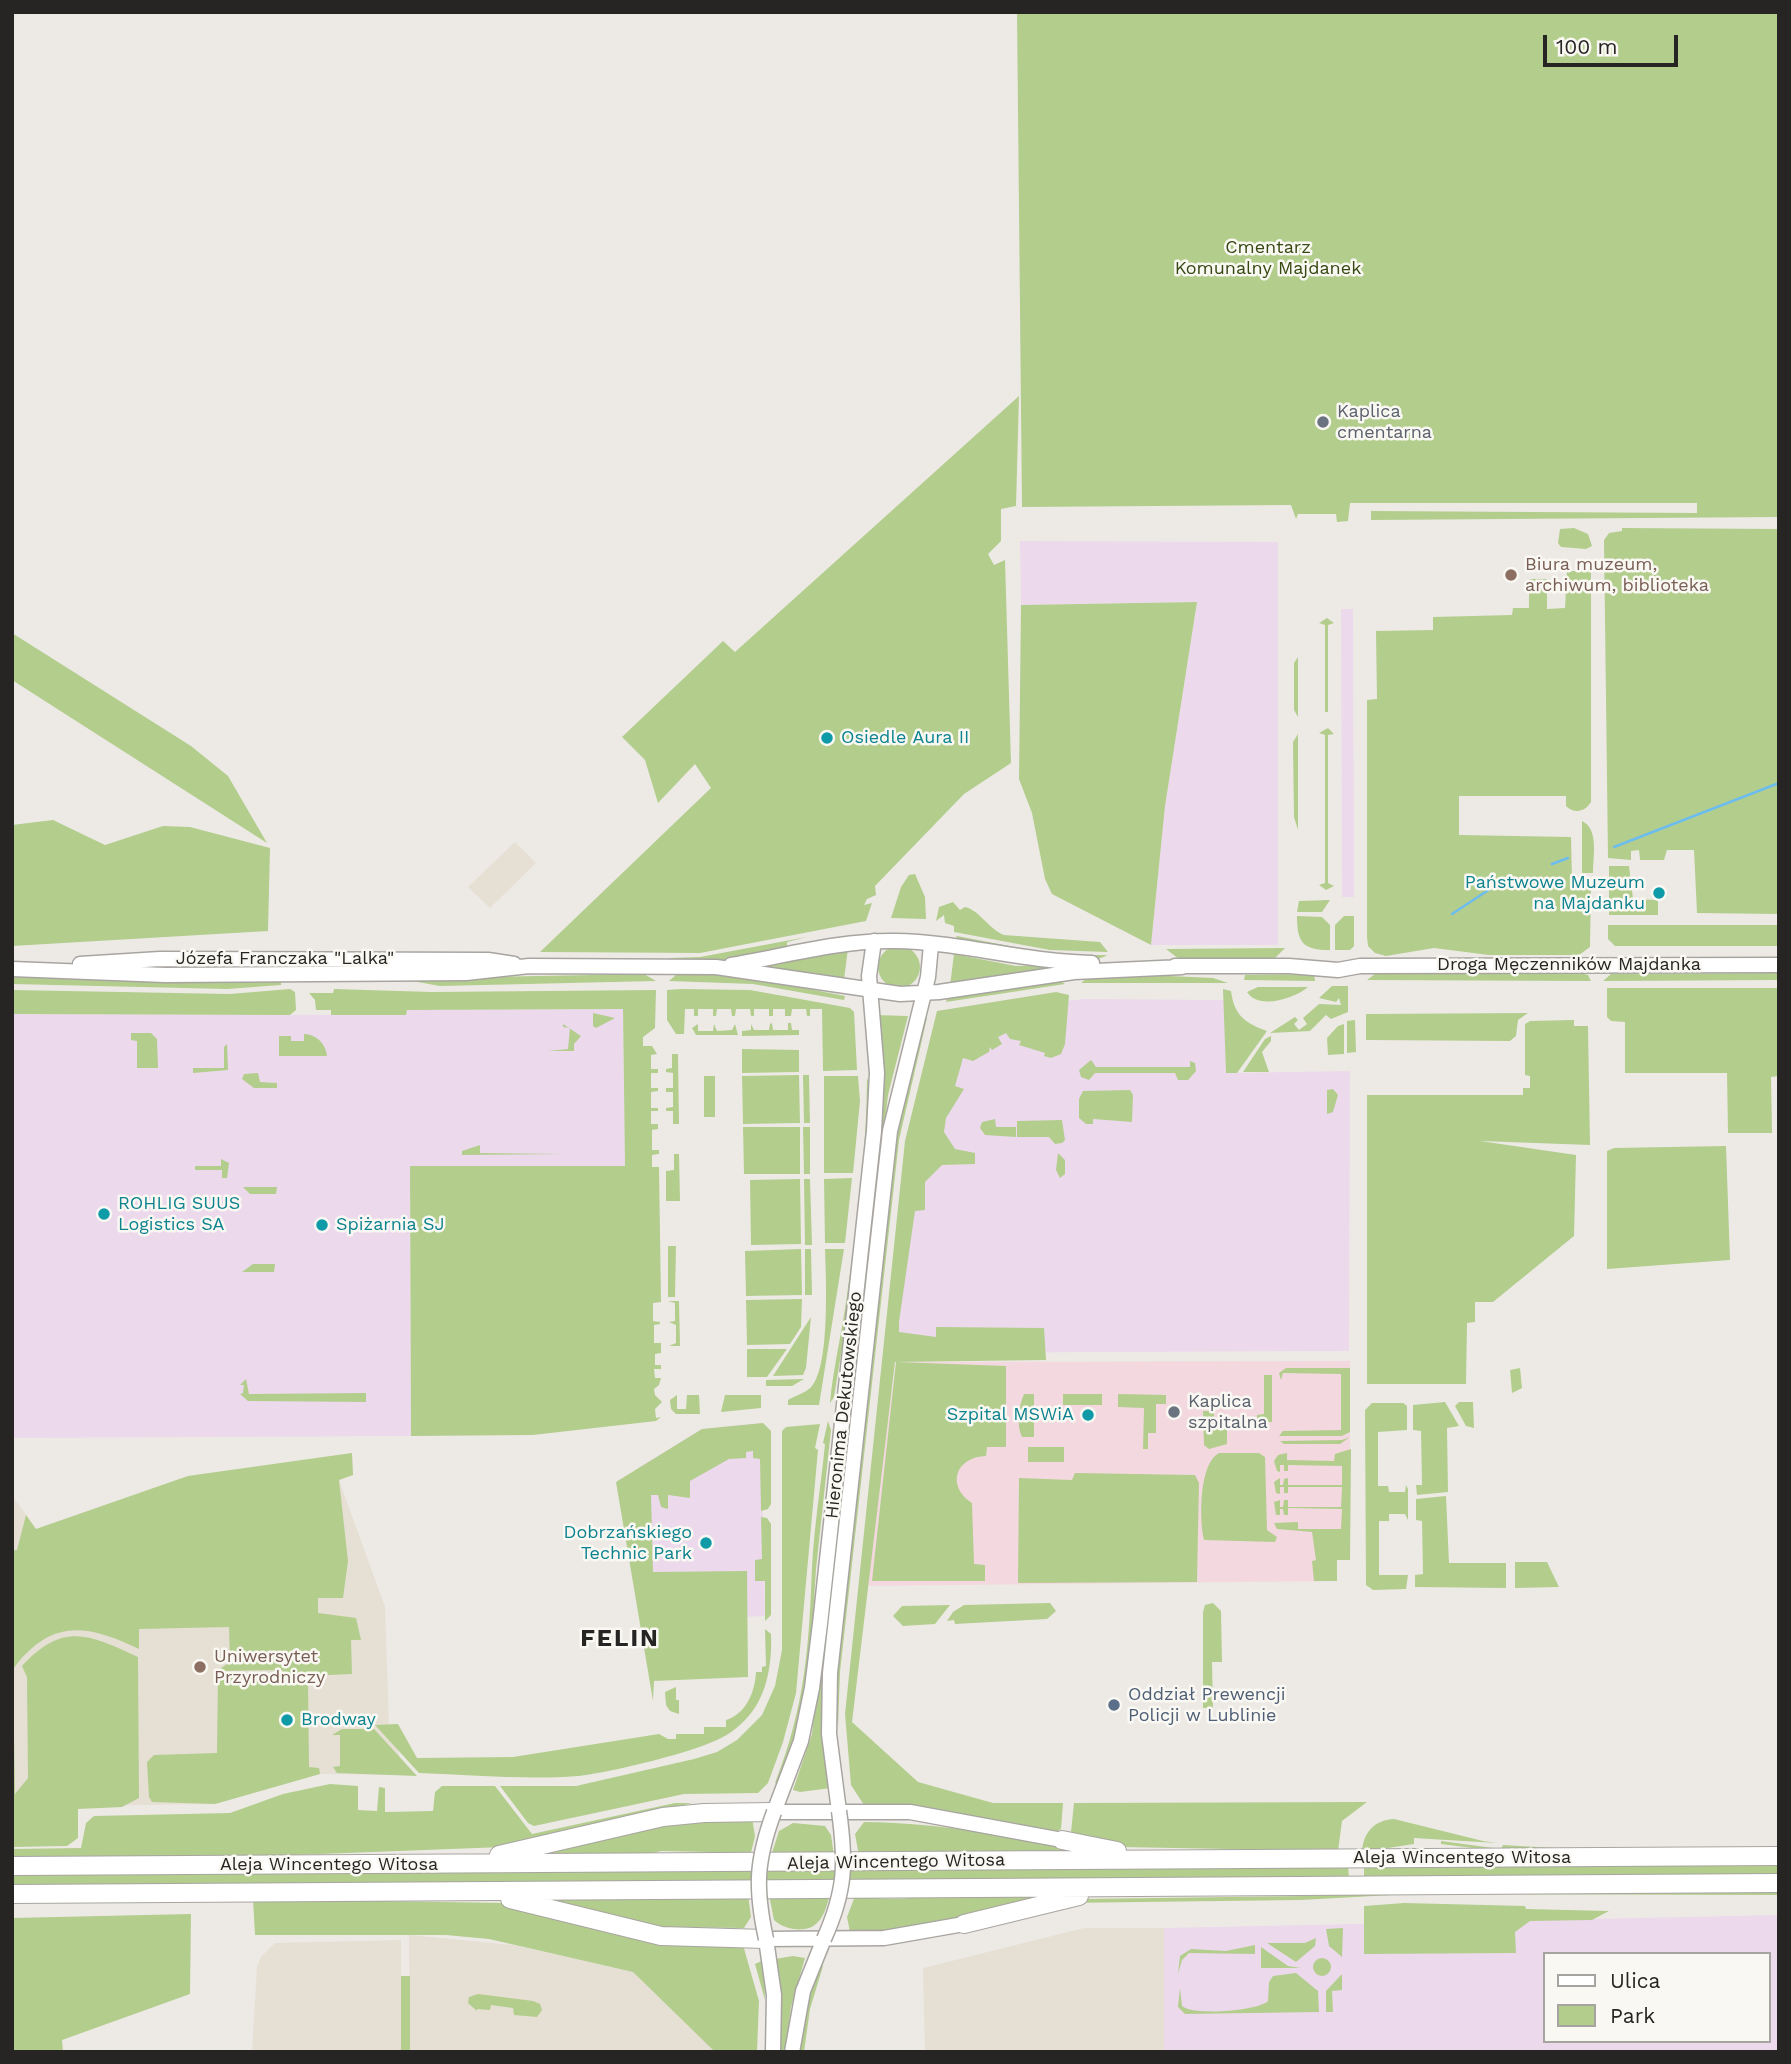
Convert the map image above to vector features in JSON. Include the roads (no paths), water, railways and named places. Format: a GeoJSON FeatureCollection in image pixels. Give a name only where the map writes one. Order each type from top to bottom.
{"type":"FeatureCollection","features":[{"type":"Feature","properties":{"kind":"main road"},"geometry":{"type":"LineString","coordinates":[[363,1865],[401,1857],[519,1852],[678,1815],[774,1812]]}},
{"type":"Feature","properties":{"kind":"main road"},"geometry":{"type":"LineString","coordinates":[[1062,1840],[1108,1850],[1236,1858]]}},
{"type":"Feature","properties":{"kind":"main road"},"geometry":{"type":"LineString","coordinates":[[1598,1848],[1680,1856]]}},
{"type":"Feature","properties":{"kind":"main road","name":"Aleja Wincentego Witosa"},"geometry":{"type":"LineString","coordinates":[[12,1866],[1779,1856]]}},
{"type":"Feature","properties":{"kind":"main road","name":"Aleja Wincentego Witosa"},"geometry":{"type":"LineString","coordinates":[[12,1894],[1779,1883]]}},
{"type":"Feature","properties":{"kind":"main road"},"geometry":{"type":"LineString","coordinates":[[964,1924],[1070,1897],[1164,1894],[1230,1887]]}},
{"type":"Feature","properties":{"kind":"main road"},"geometry":{"type":"LineString","coordinates":[[461,1891],[526,1901],[661,1936],[766,1939]]}},
{"type":"Feature","properties":{"kind":"street","name":"Józefa Franczaka \"Lalka\""},"geometry":{"type":"LineString","coordinates":[[12,968],[160,958],[488,960],[529,967],[716,967],[874,942],[932,945]]}},
{"type":"Feature","properties":{"kind":"street","name":"Hieronima Dekutowskiego"},"geometry":{"type":"LineString","coordinates":[[773,2052],[774,1995],[758,1898],[758,1869],[774,1812],[801,1741],[819,1636],[874,1120],[877,1073],[869,992],[874,942]]}},
{"type":"Feature","properties":{"kind":"street","name":"Droga Męczenników Majdanka"},"geometry":{"type":"LineString","coordinates":[[932,945],[1051,961],[1182,967]]}},
{"type":"Feature","properties":{"kind":"street","name":"Hieronima Dekutowskiego"},"geometry":{"type":"LineString","coordinates":[[792,2052],[803,1991],[837,1907],[844,1877],[829,1734],[830,1673],[890,1131],[924,993],[932,945]]}},
{"type":"Feature","properties":{"kind":"street","name":"Droga Męczenników Majdanka"},"geometry":{"type":"LineString","coordinates":[[924,993],[1074,972],[1182,967],[1289,966],[1329,970],[1360,967],[1779,965]]}},
{"type":"Feature","properties":{"kind":"street","name":"Józefa Franczaka \"Lalka\""},"geometry":{"type":"LineString","coordinates":[[716,967],[869,992],[924,993]]}},
{"type":"Feature","properties":{"kind":"street","name":"Aleja Wincentego Witosa"},"geometry":{"type":"LineString","coordinates":[[774,1812],[926,1814],[1062,1840]]}},
{"type":"Feature","properties":{"kind":"street"},"geometry":{"type":"LineString","coordinates":[[766,1939],[904,1936],[964,1924]]}},
{"type":"Feature","properties":{"kind":"waterway"},"geometry":{"type":"LineString","coordinates":[[1614,847],[1779,783]]}},
{"type":"Feature","properties":{"kind":"waterway"},"geometry":{"type":"LineString","coordinates":[[1552,864],[1568,858]]}},
{"type":"Feature","properties":{"kind":"waterway"},"geometry":{"type":"LineString","coordinates":[[1452,914],[1490,889]]}},
{"type":"Feature","properties":{"kind":"place","name":"Kaplica cmentarna"},"geometry":{"type":"Point","coordinates":[1323,422]}},
{"type":"Feature","properties":{"kind":"place","name":"Biura muzeum, archiwum, biblioteka"},"geometry":{"type":"Point","coordinates":[1511,575]}},
{"type":"Feature","properties":{"kind":"place","name":"Osiedle Aura II"},"geometry":{"type":"Point","coordinates":[827,738]}},
{"type":"Feature","properties":{"kind":"place","name":"Państwowe Muzeum na Majdanku"},"geometry":{"type":"Point","coordinates":[1659,893]}},
{"type":"Feature","properties":{"kind":"place","name":"ROHLIG SUUS Logistics SA"},"geometry":{"type":"Point","coordinates":[104,1214]}},
{"type":"Feature","properties":{"kind":"place","name":"Spiżarnia SJ"},"geometry":{"type":"Point","coordinates":[322,1225]}},
{"type":"Feature","properties":{"kind":"place","name":"Kaplica szpitalna"},"geometry":{"type":"Point","coordinates":[1174,1412]}},
{"type":"Feature","properties":{"kind":"place","name":"Szpital MSWiA"},"geometry":{"type":"Point","coordinates":[1088,1415]}},
{"type":"Feature","properties":{"kind":"place","name":"Dobrzańskiego Technic Park"},"geometry":{"type":"Point","coordinates":[706,1543]}},
{"type":"Feature","properties":{"kind":"place","name":"Uniwersytet Przyrodniczy"},"geometry":{"type":"Point","coordinates":[200,1667]}},
{"type":"Feature","properties":{"kind":"place","name":"Oddział Prewencji Policji w Lublinie"},"geometry":{"type":"Point","coordinates":[1114,1705]}},
{"type":"Feature","properties":{"kind":"place","name":"Brodway"},"geometry":{"type":"Point","coordinates":[287,1720]}},
{"type":"Feature","properties":{"kind":"district","name":"FELIN"},"geometry":{"type":"Point","coordinates":[620,1639]}},
{"type":"Feature","properties":{"kind":"park label","name":"Cmentarz Komunalny Majdanek"},"geometry":{"type":"Point","coordinates":[1268,258]}}]}
